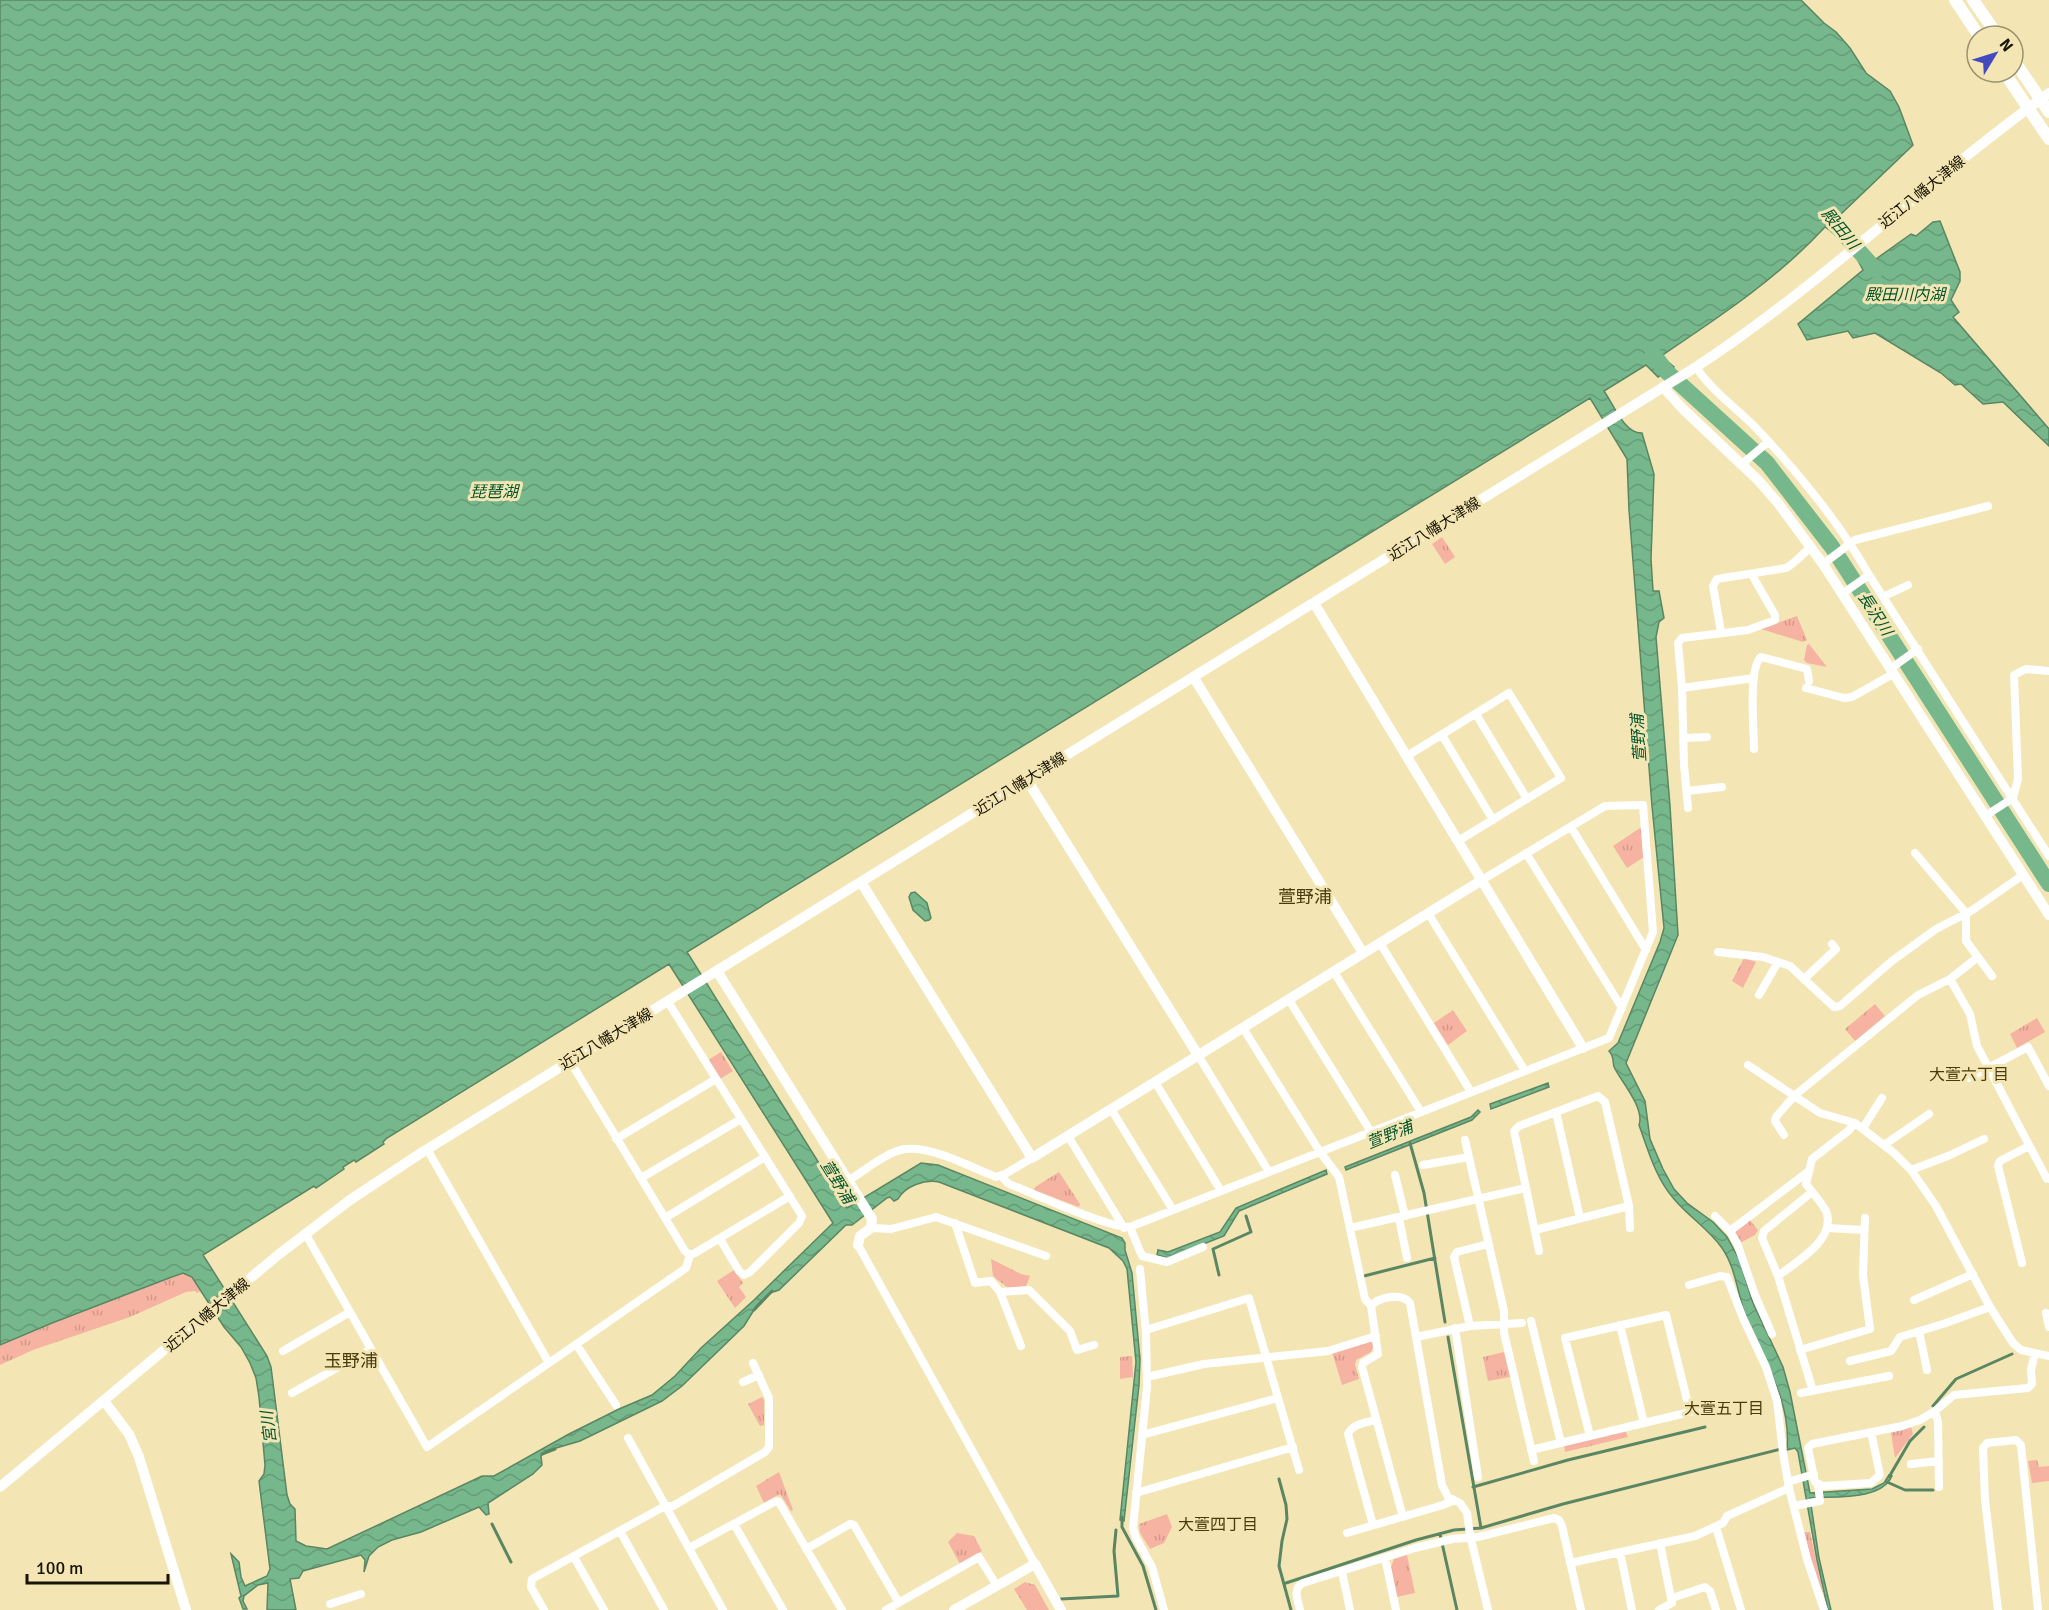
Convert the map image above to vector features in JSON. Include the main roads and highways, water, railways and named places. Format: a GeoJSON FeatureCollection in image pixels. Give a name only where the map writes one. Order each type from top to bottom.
{"type":"FeatureCollection","features":[{"type":"Feature","properties":{"kind":"main road"},"geometry":{"type":"LineString","coordinates":[[1955,0],[1972,24]]}},
{"type":"Feature","properties":{"kind":"main road"},"geometry":{"type":"LineString","coordinates":[[1973,0],[1990,24]]}},
{"type":"Feature","properties":{"kind":"main road"},"geometry":{"type":"LineString","coordinates":[[2025,77],[2049,112]]}},
{"type":"Feature","properties":{"kind":"main road"},"geometry":{"type":"LineString","coordinates":[[2012,84],[2046,135]]}},
{"type":"Feature","properties":{"kind":"water","name":"琵琶湖"},"geometry":{"type":"Polygon","coordinates":[[[0,0],[1801,0],[1836,32],[1850,48],[1866,73],[1890,91],[1899,107],[1913,145],[1840,215],[1845,226],[1835,234],[1825,227],[1807,246],[1767,280],[1726,312],[1661,356],[1674,367],[1658,377],[1646,365],[1604,391],[1624,423],[1630,429],[1642,433],[1654,474],[1651,559],[1653,591],[1659,591],[1664,618],[1659,622],[1656,637],[1678,935],[1626,1063],[1645,1101],[1650,1139],[1674,1189],[1727,1237],[1739,1259],[1753,1303],[1783,1367],[1810,1493],[1872,1489],[1884,1483],[1889,1475],[1892,1476],[1878,1490],[1868,1493],[1856,1496],[1810,1498],[1819,1558],[1831,1610],[1828,1610],[1817,1560],[1798,1452],[1795,1448],[1787,1450],[1787,1430],[1779,1394],[1743,1308],[1730,1262],[1717,1241],[1680,1205],[1662,1183],[1639,1125],[1639,1111],[1615,1069],[1609,1051],[1618,1043],[1664,928],[1652,806],[1627,459],[1590,398],[687,952],[847,1208],[921,1163],[938,1165],[1122,1238],[1132,1273],[1140,1359],[1124,1521],[1120,1520],[1136,1362],[1127,1269],[1123,1261],[1109,1248],[934,1181],[916,1184],[905,1190],[894,1201],[890,1197],[887,1198],[852,1225],[846,1225],[779,1290],[770,1293],[757,1305],[744,1326],[682,1386],[662,1401],[580,1441],[546,1451],[541,1456],[542,1465],[533,1474],[488,1503],[489,1514],[486,1515],[479,1507],[421,1532],[392,1540],[378,1547],[369,1556],[364,1572],[365,1560],[361,1555],[303,1571],[299,1578],[290,1579],[296,1610],[267,1610],[268,1583],[258,1585],[244,1596],[243,1601],[247,1609],[243,1609],[239,1598],[241,1596],[231,1554],[239,1562],[245,1586],[267,1576],[270,1569],[259,1481],[264,1474],[265,1465],[259,1397],[256,1378],[250,1363],[192,1277],[183,1273],[0,1345],[0,0]],[[669,964],[387,1138],[384,1144],[356,1162],[354,1160],[343,1167],[344,1169],[316,1188],[314,1186],[203,1255],[267,1356],[271,1367],[287,1495],[290,1504],[295,1509],[296,1541],[306,1546],[327,1549],[482,1476],[494,1476],[569,1434],[652,1395],[675,1376],[701,1348],[833,1223],[669,964]]]}},
{"type":"Feature","properties":{"kind":"water","name":"殿田川内湖"},"geometry":{"type":"Polygon","coordinates":[[[1940,221],[1960,272],[1960,281],[1951,300],[1959,312],[1953,317],[2049,429],[2049,446],[2003,402],[1983,404],[1961,384],[1955,385],[1941,373],[1875,333],[1853,338],[1848,331],[1807,340],[1798,324],[1863,270],[1856,257],[1865,250],[1876,259],[1911,234],[1916,236],[1933,222],[1940,221]]]}},
{"type":"Feature","properties":{"kind":"water"},"geometry":{"type":"Polygon","coordinates":[[[915,892],[927,903],[931,918],[929,920],[925,921],[913,910],[909,897],[915,892]]]}},
{"type":"Feature","properties":{"kind":"water"},"geometry":{"type":"Polygon","coordinates":[[[1548,1083],[1549,1087],[1491,1109],[1490,1104],[1548,1083]]]}},
{"type":"Feature","properties":{"kind":"water"},"geometry":{"type":"Polygon","coordinates":[[[1478,1110],[1480,1112],[1472,1120],[1346,1170],[1345,1167],[1471,1117],[1478,1110]]]}},
{"type":"Feature","properties":{"kind":"water"},"geometry":{"type":"Polygon","coordinates":[[[1326,1170],[1327,1174],[1239,1211],[1224,1236],[1168,1258],[1157,1255],[1158,1250],[1168,1252],[1220,1232],[1236,1208],[1326,1170]]]}},
{"type":"Feature","properties":{"kind":"waterway","name":"殿田川"},"geometry":{"type":"LineString","coordinates":[[1825,213],[1876,270]]}},
{"type":"Feature","properties":{"kind":"waterway","name":"長沢川"},"geometry":{"type":"LineString","coordinates":[[1653,354],[1667,372],[1767,463],[1832,547],[2049,884]]}},
{"type":"Feature","properties":{"kind":"waterway"},"geometry":{"type":"LineString","coordinates":[[1410,1143],[1424,1193],[1445,1322]]}},
{"type":"Feature","properties":{"kind":"waterway"},"geometry":{"type":"LineString","coordinates":[[1219,1275],[1213,1249],[1251,1232],[1246,1216]]}},
{"type":"Feature","properties":{"kind":"waterway"},"geometry":{"type":"LineString","coordinates":[[1364,1276],[1435,1258]]}},
{"type":"Feature","properties":{"kind":"waterway"},"geometry":{"type":"LineString","coordinates":[[754,1310],[772,1291]]}},
{"type":"Feature","properties":{"kind":"waterway"},"geometry":{"type":"LineString","coordinates":[[1286,1583],[1416,1540],[1454,1530],[1481,1528],[1448,1337]]}},
{"type":"Feature","properties":{"kind":"waterway"},"geometry":{"type":"LineString","coordinates":[[1933,1406],[1956,1379],[2012,1354]]}},
{"type":"Feature","properties":{"kind":"waterway"},"geometry":{"type":"LineString","coordinates":[[1473,1487],[1568,1460],[1705,1427]]}},
{"type":"Feature","properties":{"kind":"waterway"},"geometry":{"type":"LineString","coordinates":[[1889,1477],[1910,1441],[1924,1427]]}},
{"type":"Feature","properties":{"kind":"waterway"},"geometry":{"type":"LineString","coordinates":[[542,1454],[555,1449]]}},
{"type":"Feature","properties":{"kind":"waterway"},"geometry":{"type":"LineString","coordinates":[[1481,1528],[1563,1504],[1781,1449]]}},
{"type":"Feature","properties":{"kind":"waterway"},"geometry":{"type":"LineString","coordinates":[[1279,1479],[1287,1519],[1279,1566],[1291,1610]]}},
{"type":"Feature","properties":{"kind":"waterway"},"geometry":{"type":"LineString","coordinates":[[1887,1482],[1905,1490],[1933,1490]]}},
{"type":"Feature","properties":{"kind":"waterway"},"geometry":{"type":"LineString","coordinates":[[1122,1517],[1122,1527],[1143,1566],[1156,1610]]}},
{"type":"Feature","properties":{"kind":"waterway"},"geometry":{"type":"LineString","coordinates":[[492,1524],[511,1562]]}},
{"type":"Feature","properties":{"kind":"waterway"},"geometry":{"type":"LineString","coordinates":[[1061,1599],[1118,1596],[1114,1551],[1116,1530]]}},
{"type":"Feature","properties":{"kind":"waterway"},"geometry":{"type":"LineString","coordinates":[[1440,1534],[1457,1610]]}},
{"type":"Feature","properties":{"kind":"district","name":"萱野浦"},"geometry":{"type":"Point","coordinates":[1305,897]}},
{"type":"Feature","properties":{"kind":"district","name":"大萱六丁目"},"geometry":{"type":"Point","coordinates":[1969,1075]}},
{"type":"Feature","properties":{"kind":"district","name":"玉野浦"},"geometry":{"type":"Point","coordinates":[351,1361]}},
{"type":"Feature","properties":{"kind":"district","name":"大萱五丁目"},"geometry":{"type":"Point","coordinates":[1724,1409]}},
{"type":"Feature","properties":{"kind":"district","name":"大萱四丁目"},"geometry":{"type":"Point","coordinates":[1218,1525]}},
{"type":"Feature","properties":{"kind":"water label","name":"宮川"},"geometry":{"type":"Point","coordinates":[269,1427]}}]}
